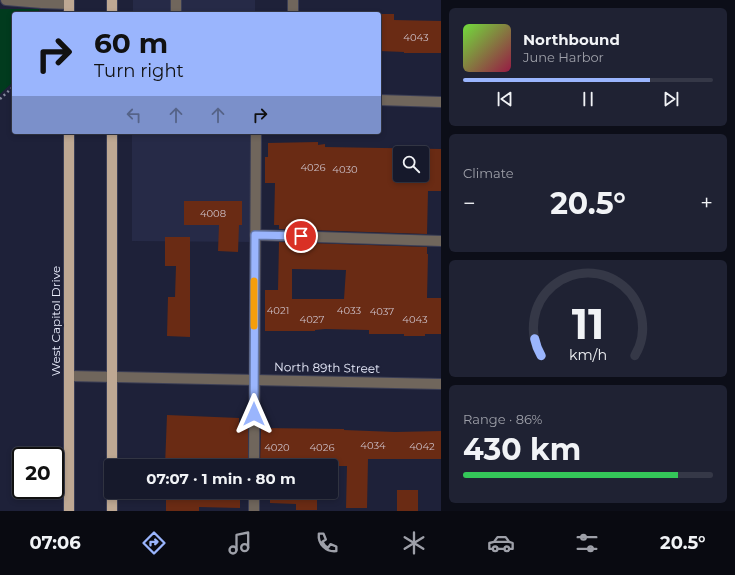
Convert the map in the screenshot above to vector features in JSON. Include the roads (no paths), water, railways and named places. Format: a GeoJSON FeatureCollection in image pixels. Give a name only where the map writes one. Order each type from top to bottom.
{"type":"FeatureCollection","features":[{"type":"Feature","properties":{"kind":"main road"},"geometry":{"type":"LineString","coordinates":[[112,0],[112,12]]}},
{"type":"Feature","properties":{"kind":"main road","name":"West Capitol Drive"},"geometry":{"type":"LineString","coordinates":[[69,134],[69,511]]}},
{"type":"Feature","properties":{"kind":"main road"},"geometry":{"type":"LineString","coordinates":[[112,134],[112,459]]}},
{"type":"Feature","properties":{"kind":"main road"},"geometry":{"type":"LineString","coordinates":[[112,499],[112,511]]}},
{"type":"Feature","properties":{"kind":"street"},"geometry":{"type":"LineString","coordinates":[[6,0],[69,6]]}},
{"type":"Feature","properties":{"kind":"street"},"geometry":{"type":"LineString","coordinates":[[176,0],[176,12]]}},
{"type":"Feature","properties":{"kind":"street"},"geometry":{"type":"LineString","coordinates":[[293,0],[293,12]]}},
{"type":"Feature","properties":{"kind":"street"},"geometry":{"type":"LineString","coordinates":[[381,100],[441,102]]}},
{"type":"Feature","properties":{"kind":"street"},"geometry":{"type":"LineString","coordinates":[[254,459],[256,134]]}},
{"type":"Feature","properties":{"kind":"street"},"geometry":{"type":"LineString","coordinates":[[255,235],[441,241]]}},
{"type":"Feature","properties":{"kind":"street","name":"North 89th Street"},"geometry":{"type":"LineString","coordinates":[[69,376],[441,384]]}},
{"type":"Feature","properties":{"kind":"street"},"geometry":{"type":"LineString","coordinates":[[254,499],[254,511]]}}]}
